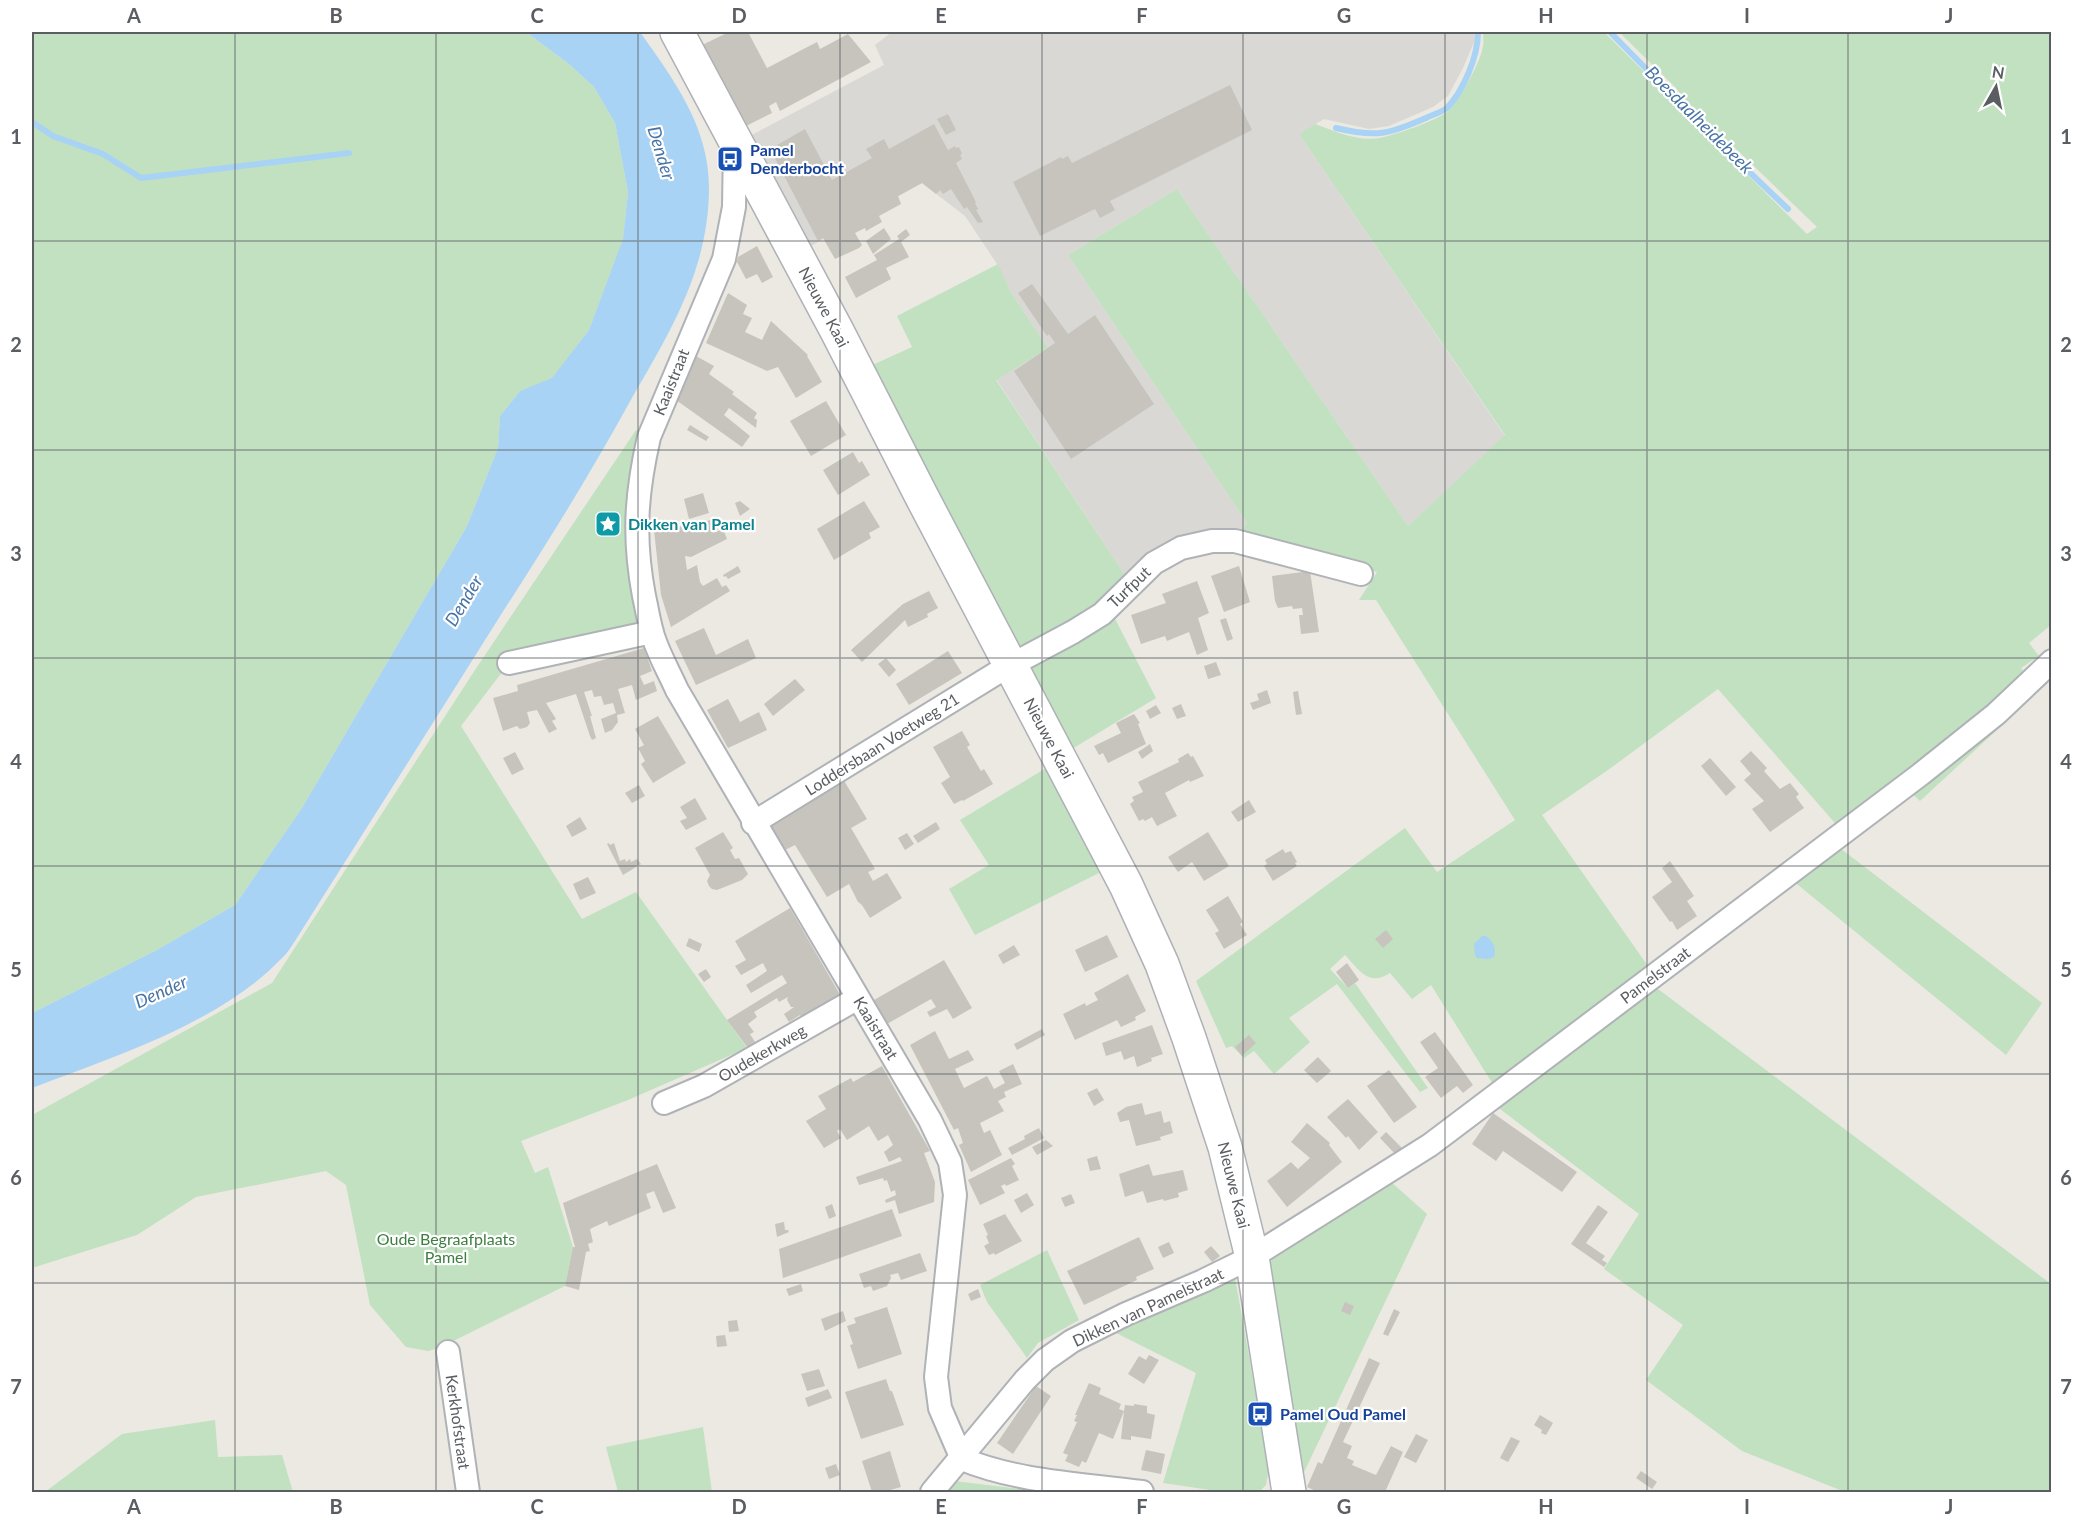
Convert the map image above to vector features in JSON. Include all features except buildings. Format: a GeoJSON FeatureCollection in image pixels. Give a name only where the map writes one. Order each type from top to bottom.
{"type":"FeatureCollection","features":[{"type":"Feature","properties":{"kind":"main road","name":"Nieuwe Kaai"},"geometry":{"type":"LineString","coordinates":[[677,32],[735,137],[1126,885],[1162,964],[1225,1147],[1289,1492]]}},
{"type":"Feature","properties":{"kind":"street","name":"Kaaistraat"},"geometry":{"type":"LineString","coordinates":[[735,137],[726,207],[724,259],[649,437],[642,468],[636,535],[639,568],[652,632],[677,690],[753,823],[930,1120],[950,1162],[955,1195],[936,1377],[940,1408],[962,1459]]}},
{"type":"Feature","properties":{"kind":"street"},"geometry":{"type":"LineString","coordinates":[[726,207],[772,209]]}},
{"type":"Feature","properties":{"kind":"street","name":"Turfput"},"geometry":{"type":"LineString","coordinates":[[1011,665],[1102,614],[1154,563],[1181,548],[1212,541],[1235,541],[1361,574]]}},
{"type":"Feature","properties":{"kind":"street"},"geometry":{"type":"LineString","coordinates":[[509,663],[652,632]]}},
{"type":"Feature","properties":{"kind":"street","name":"Pamelstraat"},"geometry":{"type":"LineString","coordinates":[[1245,1260],[1430,1145],[1921,774],[1996,714],[2052,661]]}},
{"type":"Feature","properties":{"kind":"street","name":"Loddersbaan Voetweg 21"},"geometry":{"type":"LineString","coordinates":[[753,823],[1011,665]]}},
{"type":"Feature","properties":{"kind":"street","name":"Oudekerkweg"},"geometry":{"type":"LineString","coordinates":[[664,1103],[704,1086],[858,998]]}},
{"type":"Feature","properties":{"kind":"street","name":"Dikken van Pamelstraat"},"geometry":{"type":"LineString","coordinates":[[932,1492],[962,1459],[1025,1380],[1045,1360],[1072,1341],[1126,1314],[1245,1260]]}},
{"type":"Feature","properties":{"kind":"street","name":"Kerkhofstraat"},"geometry":{"type":"LineString","coordinates":[[448,1352],[468,1492]]}},
{"type":"Feature","properties":{"kind":"street"},"geometry":{"type":"LineString","coordinates":[[962,1459],[986,1469],[1012,1475],[1142,1492]]}},
{"type":"Feature","properties":{"kind":"shaded area"},"geometry":{"type":"Polygon","coordinates":[[[892,32],[1474,32],[1475,40],[1448,96],[1433,107],[1389,126],[1369,129],[1324,119],[1299,134],[1505,436],[1408,526],[1177,189],[1068,255],[1247,523],[1238,535],[1213,531],[1152,551],[1126,577],[996,379],[1048,348],[1010,291],[997,264],[965,216],[922,183],[802,251],[744,139],[884,65],[875,45],[892,32]]]}},
{"type":"Feature","properties":{"kind":"green space"},"geometry":{"type":"Polygon","coordinates":[[[32,32],[526,32],[569,64],[594,87],[615,123],[628,192],[623,240],[589,330],[552,379],[520,391],[500,416],[498,448],[467,526],[302,808],[235,905],[155,951],[32,1013],[32,32]]]}},
{"type":"Feature","properties":{"kind":"green space"},"geometry":{"type":"Polygon","coordinates":[[[1483,32],[1604,32],[1807,234],[1817,227],[1682,97],[1677,89],[1619,32],[2051,32],[2051,625],[2029,643],[2039,656],[2021,668],[2028,676],[1841,830],[1718,689],[1608,770],[1542,815],[1650,969],[1494,1086],[1431,985],[1412,999],[1390,973],[1376,978],[1365,975],[1345,955],[1330,969],[1348,988],[1355,983],[1428,1088],[1420,1092],[1337,984],[1289,1018],[1310,1042],[1274,1074],[1254,1051],[1244,1058],[1232,1046],[1226,1048],[1196,981],[1405,828],[1437,872],[1515,820],[1376,600],[1359,600],[1377,572],[1238,535],[1247,523],[1068,255],[1177,189],[1408,526],[1505,435],[1299,134],[1315,124],[1355,137],[1379,138],[1415,127],[1443,115],[1464,90],[1474,70],[1483,46],[1483,32]]]}},
{"type":"Feature","properties":{"kind":"green space"},"geometry":{"type":"Polygon","coordinates":[[[998,264],[1010,291],[1048,348],[996,380],[1126,577],[1083,617],[1027,646],[1018,646],[868,367],[912,347],[897,316],[998,264]]]}},
{"type":"Feature","properties":{"kind":"green space","name":"Oude Begraafplaats Pamel"},"geometry":{"type":"Polygon","coordinates":[[[636,430],[642,433],[652,632],[509,663],[461,726],[582,919],[636,892],[747,1048],[628,1100],[521,1141],[535,1173],[548,1167],[573,1247],[565,1286],[439,1348],[428,1351],[406,1347],[370,1305],[346,1185],[326,1171],[196,1197],[137,1235],[32,1268],[32,1115],[272,983],[475,670],[636,430]]]}},
{"type":"Feature","properties":{"kind":"green space"},"geometry":{"type":"Polygon","coordinates":[[[1112,613],[1156,698],[1067,752],[1031,673],[1034,664],[1112,613]]]}},
{"type":"Feature","properties":{"kind":"green space"},"geometry":{"type":"Polygon","coordinates":[[[2051,668],[2051,680],[1920,801],[1908,790],[2051,668]]]}},
{"type":"Feature","properties":{"kind":"green space"},"geometry":{"type":"Polygon","coordinates":[[[1046,768],[1101,872],[975,935],[949,889],[989,865],[960,820],[1046,768]]]}},
{"type":"Feature","properties":{"kind":"green space"},"geometry":{"type":"Polygon","coordinates":[[[1836,845],[2042,1003],[2006,1055],[1792,880],[1836,845]]]}},
{"type":"Feature","properties":{"kind":"green space"},"geometry":{"type":"Polygon","coordinates":[[[1654,986],[2051,1284],[2051,1492],[1845,1492],[1742,1451],[1646,1380],[1683,1325],[1604,1269],[1639,1214],[1492,1103],[1654,986]]]}},
{"type":"Feature","properties":{"kind":"green space"},"geometry":{"type":"Polygon","coordinates":[[[1390,1181],[1427,1214],[1297,1487],[1265,1266],[1270,1257],[1390,1181]]]}},
{"type":"Feature","properties":{"kind":"green space"},"geometry":{"type":"Polygon","coordinates":[[[1047,1250],[1079,1320],[1038,1343],[1027,1358],[987,1302],[980,1285],[1047,1250]]]}},
{"type":"Feature","properties":{"kind":"green space"},"geometry":{"type":"Polygon","coordinates":[[[1235,1278],[1269,1468],[1266,1485],[1259,1492],[1224,1492],[1163,1483],[1196,1373],[1108,1329],[1235,1278]]]}},
{"type":"Feature","properties":{"kind":"green space"},"geometry":{"type":"Polygon","coordinates":[[[215,1420],[218,1457],[282,1455],[293,1492],[45,1492],[122,1434],[215,1420]]]}},
{"type":"Feature","properties":{"kind":"green space"},"geometry":{"type":"Polygon","coordinates":[[[703,1427],[712,1492],[618,1492],[606,1447],[703,1427]]]}},
{"type":"Feature","properties":{"kind":"green space"},"geometry":{"type":"Polygon","coordinates":[[[954,1481],[1044,1492],[944,1492],[954,1481]]]}},
{"type":"Feature","properties":{"kind":"water","name":"Dender"},"geometry":{"type":"Polygon","coordinates":[[[526,32],[640,32],[688,106],[697,125],[708,167],[707,220],[702,249],[693,276],[671,328],[567,510],[286,953],[256,982],[197,1020],[164,1036],[32,1088],[32,1013],[155,951],[235,905],[302,808],[467,526],[498,448],[500,416],[520,391],[552,378],[589,330],[623,239],[628,192],[615,123],[594,87],[569,64],[526,32]]]}},
{"type":"Feature","properties":{"kind":"water"},"geometry":{"type":"Polygon","coordinates":[[[1482,936],[1486,936],[1495,948],[1494,957],[1477,958],[1475,955],[1474,944],[1482,936]]]}},
{"type":"Feature","properties":{"kind":"waterway"},"geometry":{"type":"LineString","coordinates":[[1336,128],[1362,133],[1382,133],[1402,128],[1447,108],[1459,92],[1469,72],[1476,51],[1478,32]]}},
{"type":"Feature","properties":{"kind":"waterway","name":"Boesdaalheidebeek"},"geometry":{"type":"LineString","coordinates":[[1610,32],[1717,141],[1788,209]]}},
{"type":"Feature","properties":{"kind":"waterway"},"geometry":{"type":"LineString","coordinates":[[32,122],[53,136],[103,154],[141,178],[349,153]]}},
{"type":"Feature","properties":{"kind":"place","name":"Pamel Denderbocht"},"geometry":{"type":"Point","coordinates":[730,159]}},
{"type":"Feature","properties":{"kind":"place","name":"Dikken van Pamel"},"geometry":{"type":"Point","coordinates":[608,524]}},
{"type":"Feature","properties":{"kind":"place","name":"Pamel Oud Pamel"},"geometry":{"type":"Point","coordinates":[1260,1414]}}]}
